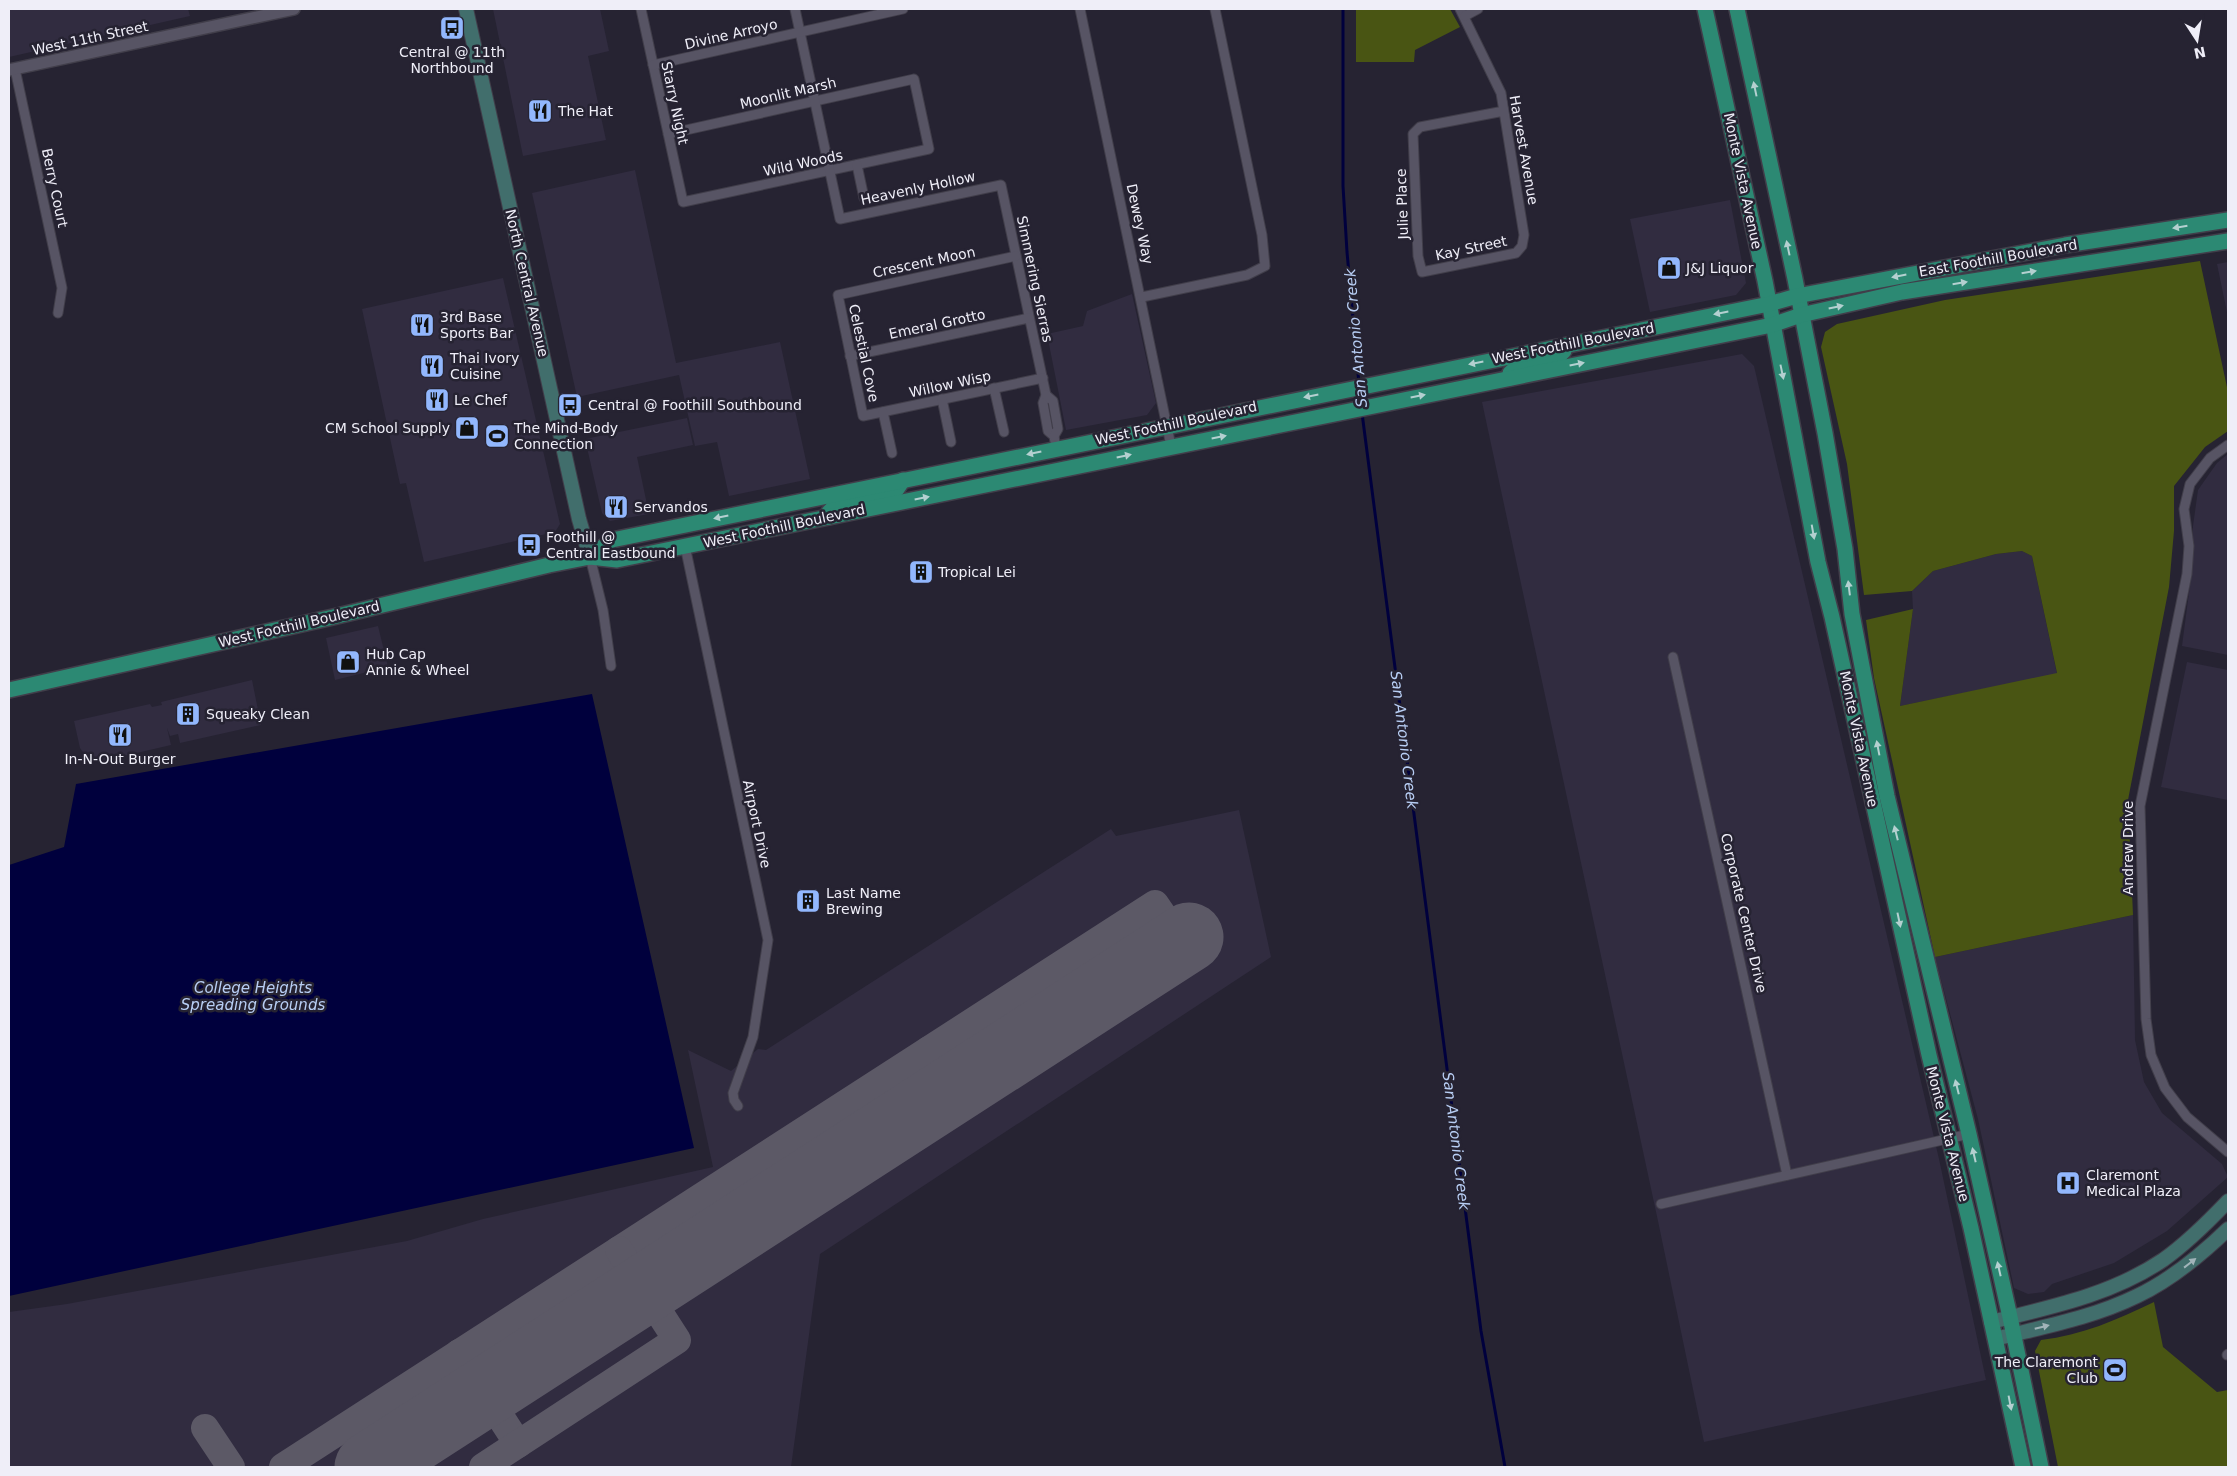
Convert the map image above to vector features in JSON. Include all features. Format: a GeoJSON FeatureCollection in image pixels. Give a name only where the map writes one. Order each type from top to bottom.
{"type":"FeatureCollection","features":[{"type":"Feature","properties":{"kind":"main road","name":"North Central Avenue"},"geometry":{"type":"LineString","coordinates":[[466,9],[579,519],[590,557]]}},
{"type":"Feature","properties":{"kind":"main road","name":"Monte Vista Avenue"},"geometry":{"type":"LineString","coordinates":[[1705,9],[1768,304],[1818,562],[1992,1322],[2023,1467]]}},
{"type":"Feature","properties":{"kind":"main road","name":"Monte Vista Avenue"},"geometry":{"type":"LineString","coordinates":[[1737,9],[1825,433],[1845,549],[1852,614],[1887,796],[1969,1134],[2014,1334],[2041,1467]]}},
{"type":"Feature","properties":{"kind":"main road","name":"East Foothill Boulevard"},"geometry":{"type":"LineString","coordinates":[[1768,304],[1797,296],[2056,247],[2228,220]]}},
{"type":"Feature","properties":{"kind":"main road","name":"East Foothill Boulevard"},"geometry":{"type":"LineString","coordinates":[[1772,325],[1801,315],[1902,292],[2228,241]]}},
{"type":"Feature","properties":{"kind":"main road","name":"West Foothill Boulevard"},"geometry":{"type":"LineString","coordinates":[[590,557],[612,540],[903,480],[1055,442],[1168,425],[1768,304]]}},
{"type":"Feature","properties":{"kind":"main road","name":"West Foothill Boulevard"},"geometry":{"type":"LineString","coordinates":[[9,690],[590,557],[617,560],[1772,325]]}},
{"type":"Feature","properties":{"kind":"main road"},"geometry":{"type":"LineString","coordinates":[[1510,378],[1510,373],[1515,368],[1525,363],[1560,355],[1572,343]]}},
{"type":"Feature","properties":{"kind":"main road"},"geometry":{"type":"LineString","coordinates":[[829,516],[832,508],[837,504],[890,493],[897,489],[903,480]]}},
{"type":"Feature","properties":{"kind":"main road"},"geometry":{"type":"LineString","coordinates":[[730,537],[738,525],[789,514],[795,510],[798,502]]}},
{"type":"Feature","properties":{"kind":"main road"},"geometry":{"type":"LineString","coordinates":[[1992,1322],[2090,1296],[2128,1280],[2163,1260],[2198,1232],[2228,1201]]}},
{"type":"Feature","properties":{"kind":"main road"},"geometry":{"type":"LineString","coordinates":[[1995,1339],[2103,1310],[2137,1296],[2172,1276],[2210,1247],[2228,1229]]}},
{"type":"Feature","properties":{"kind":"street","name":"West 11th Street"},"geometry":{"type":"LineString","coordinates":[[12,70],[294,9]]}},
{"type":"Feature","properties":{"kind":"street","name":"Starry Night"},"geometry":{"type":"LineString","coordinates":[[641,9],[683,202]]}},
{"type":"Feature","properties":{"kind":"street"},"geometry":{"type":"LineString","coordinates":[[794,9],[829,172]]}},
{"type":"Feature","properties":{"kind":"street","name":"Divine Arroyo"},"geometry":{"type":"LineString","coordinates":[[653,65],[904,9]]}},
{"type":"Feature","properties":{"kind":"street","name":"Dewey Way"},"geometry":{"type":"LineString","coordinates":[[1080,9],[1142,297],[1171,446]]}},
{"type":"Feature","properties":{"kind":"street"},"geometry":{"type":"LineString","coordinates":[[1142,297],[1247,275],[1265,266],[1262,235],[1215,9]]}},
{"type":"Feature","properties":{"kind":"street"},"geometry":{"type":"LineString","coordinates":[[1462,12],[1478,9]]}},
{"type":"Feature","properties":{"kind":"street","name":"Harvest Avenue"},"geometry":{"type":"LineString","coordinates":[[1462,12],[1501,93],[1524,235],[1522,246]]}},
{"type":"Feature","properties":{"kind":"street","name":"Berry Court"},"geometry":{"type":"LineString","coordinates":[[12,70],[62,288],[58,313]]}},
{"type":"Feature","properties":{"kind":"street","name":"Moonlit Marsh"},"geometry":{"type":"LineString","coordinates":[[668,134],[914,79],[929,149]]}},
{"type":"Feature","properties":{"kind":"street","name":"Julie Place"},"geometry":{"type":"LineString","coordinates":[[1422,272],[1418,256],[1413,134],[1420,127],[1504,111]]}},
{"type":"Feature","properties":{"kind":"street","name":"Wild Woods"},"geometry":{"type":"LineString","coordinates":[[683,202],[929,149]]}},
{"type":"Feature","properties":{"kind":"street"},"geometry":{"type":"LineString","coordinates":[[857,165],[864,198]]}},
{"type":"Feature","properties":{"kind":"street","name":"Heavenly Hollow"},"geometry":{"type":"LineString","coordinates":[[829,172],[840,219],[1001,185]]}},
{"type":"Feature","properties":{"kind":"street","name":"Simmering Sierras"},"geometry":{"type":"LineString","coordinates":[[1001,185],[1046,395]]}},
{"type":"Feature","properties":{"kind":"street","name":"Kay Street"},"geometry":{"type":"LineString","coordinates":[[1422,272],[1516,253],[1522,246]]}},
{"type":"Feature","properties":{"kind":"street","name":"Crescent Moon"},"geometry":{"type":"LineString","coordinates":[[838,295],[1016,256]]}},
{"type":"Feature","properties":{"kind":"street","name":"Celestial Cove"},"geometry":{"type":"LineString","coordinates":[[838,295],[863,416]]}},
{"type":"Feature","properties":{"kind":"street","name":"Emeral Grotto"},"geometry":{"type":"LineString","coordinates":[[850,356],[1029,318]]}},
{"type":"Feature","properties":{"kind":"street","name":"Willow Wisp"},"geometry":{"type":"LineString","coordinates":[[863,416],[1043,378]]}},
{"type":"Feature","properties":{"kind":"street"},"geometry":{"type":"LineString","coordinates":[[994,388],[1004,432]]}},
{"type":"Feature","properties":{"kind":"street"},"geometry":{"type":"LineString","coordinates":[[1046,395],[1053,401],[1056,414],[1058,429],[1055,442],[1048,431],[1042,403],[1046,395]]}},
{"type":"Feature","properties":{"kind":"street"},"geometry":{"type":"LineString","coordinates":[[942,399],[951,442]]}},
{"type":"Feature","properties":{"kind":"street"},"geometry":{"type":"LineString","coordinates":[[883,412],[892,453]]}},
{"type":"Feature","properties":{"kind":"street"},"geometry":{"type":"LineString","coordinates":[[1045,416],[1056,414]]}},
{"type":"Feature","properties":{"kind":"street","name":"Andrew Drive"},"geometry":{"type":"LineString","coordinates":[[2228,445],[2210,458],[2190,484],[2184,509],[2189,546],[2187,574],[2140,806],[2144,983],[2151,1055],[2165,1088],[2187,1117],[2228,1152]]}},
{"type":"Feature","properties":{"kind":"street","name":"Airport Drive"},"geometry":{"type":"LineString","coordinates":[[685,546],[768,940],[753,1037],[733,1093],[734,1100],[738,1106]]}},
{"type":"Feature","properties":{"kind":"street"},"geometry":{"type":"LineString","coordinates":[[590,557],[603,610],[611,666]]}},
{"type":"Feature","properties":{"kind":"street","name":"Corporate Center Drive"},"geometry":{"type":"LineString","coordinates":[[1673,657],[1787,1175]]}},
{"type":"Feature","properties":{"kind":"street"},"geometry":{"type":"LineString","coordinates":[[1661,1204],[1969,1134]]}},
{"type":"Feature","properties":{"kind":"shaded area"},"geometry":{"type":"Polygon","coordinates":[[[9,9],[188,9],[190,16],[9,57],[9,9]]]}},
{"type":"Feature","properties":{"kind":"shaded area"},"geometry":{"type":"Polygon","coordinates":[[[493,9],[600,9],[609,51],[588,56],[606,140],[523,156],[493,9]]]}},
{"type":"Feature","properties":{"kind":"shaded area"},"geometry":{"type":"Polygon","coordinates":[[[635,170],[676,363],[780,342],[810,479],[729,496],[717,442],[695,446],[679,375],[577,397],[532,193],[635,170]]]}},
{"type":"Feature","properties":{"kind":"shaded area"},"geometry":{"type":"Polygon","coordinates":[[[1730,200],[1746,283],[1736,295],[1650,312],[1630,219],[1730,200]]]}},
{"type":"Feature","properties":{"kind":"shaded area"},"geometry":{"type":"Polygon","coordinates":[[[2228,262],[2228,317],[2217,264],[2228,262]]]}},
{"type":"Feature","properties":{"kind":"shaded area"},"geometry":{"type":"Polygon","coordinates":[[[503,278],[560,524],[555,532],[424,562],[406,483],[400,484],[362,309],[503,278]]]}},
{"type":"Feature","properties":{"kind":"shaded area"},"geometry":{"type":"Polygon","coordinates":[[[1132,294],[1156,403],[1147,415],[1066,430],[1047,334],[1083,326],[1087,311],[1132,294]]]}},
{"type":"Feature","properties":{"kind":"shaded area"},"geometry":{"type":"Polygon","coordinates":[[[1742,354],[1754,366],[1939,1159],[1986,1380],[1704,1442],[1482,402],[1742,354]]]}},
{"type":"Feature","properties":{"kind":"shaded area"},"geometry":{"type":"Polygon","coordinates":[[[687,418],[693,445],[637,457],[649,514],[610,521],[602,513],[585,439],[687,418]]]}},
{"type":"Feature","properties":{"kind":"shaded area"},"geometry":{"type":"Polygon","coordinates":[[[2228,454],[2228,655],[2182,646],[2193,562],[2193,526],[2198,490],[2217,463],[2228,454]]]}},
{"type":"Feature","properties":{"kind":"shaded area"},"geometry":{"type":"Polygon","coordinates":[[[2022,551],[2032,556],[2057,674],[1900,706],[1913,609],[1912,591],[1933,571],[1996,554],[2022,551]]]}},
{"type":"Feature","properties":{"kind":"shaded area"},"geometry":{"type":"Polygon","coordinates":[[[378,626],[388,667],[335,680],[326,638],[378,626]]]}},
{"type":"Feature","properties":{"kind":"shaded area"},"geometry":{"type":"Polygon","coordinates":[[[2187,662],[2228,670],[2228,800],[2161,787],[2187,662]]]}},
{"type":"Feature","properties":{"kind":"shaded area"},"geometry":{"type":"Polygon","coordinates":[[[252,680],[261,725],[180,743],[178,734],[170,736],[167,728],[171,745],[98,762],[87,758],[80,748],[74,721],[150,704],[152,707],[162,705],[161,702],[252,680]]]}},
{"type":"Feature","properties":{"kind":"shaded area"},"geometry":{"type":"Polygon","coordinates":[[[1239,810],[1271,957],[820,1254],[791,1467],[9,1467],[9,1312],[67,1304],[407,1241],[483,1219],[713,1167],[688,1050],[731,1071],[758,1049],[766,1050],[1111,829],[1116,836],[1239,810]]]}},
{"type":"Feature","properties":{"kind":"shaded area"},"geometry":{"type":"Polygon","coordinates":[[[2133,915],[2135,1040],[2144,1082],[2162,1113],[2222,1164],[2228,1177],[2167,1231],[2114,1263],[2052,1284],[2044,1292],[2028,1294],[2014,1288],[1978,1119],[1935,957],[2133,915]]]}},
{"type":"Feature","properties":{"kind":"green space"},"geometry":{"type":"Polygon","coordinates":[[[1356,9],[1450,9],[1460,27],[1415,50],[1414,62],[1356,62],[1356,9]]]}},
{"type":"Feature","properties":{"kind":"green space"},"geometry":{"type":"Polygon","coordinates":[[[2200,261],[2228,392],[2228,431],[2205,447],[2174,486],[2174,531],[2169,587],[2128,800],[2133,915],[1935,957],[1874,678],[1866,620],[1913,609],[1900,706],[2057,673],[2032,556],[2022,551],[1996,554],[1933,571],[1912,591],[1864,595],[1847,464],[1821,347],[1825,332],[1837,324],[1945,300],[2200,261]]]}},
{"type":"Feature","properties":{"kind":"green space","name":"The Claremont Club"},"geometry":{"type":"Polygon","coordinates":[[[2154,1302],[2163,1347],[2217,1392],[2228,1390],[2228,1467],[2058,1467],[2035,1351],[2041,1340],[2056,1338],[2099,1326],[2154,1302]]]}},
{"type":"Feature","properties":{"kind":"water","name":"College Heights Spreading Grounds"},"geometry":{"type":"Polygon","coordinates":[[[592,694],[694,1148],[9,1296],[9,865],[64,847],[76,784],[592,694]]]}},
{"type":"Feature","properties":{"kind":"waterway","name":"San Antonio Creek"},"geometry":{"type":"LineString","coordinates":[[1343,9],[1343,186],[1359,384]]}},
{"type":"Feature","properties":{"kind":"waterway","name":"San Antonio Creek"},"geometry":{"type":"LineString","coordinates":[[1362,413],[1481,1331],[1505,1467]]}},
{"type":"Feature","properties":{"kind":"taxiway"},"geometry":{"type":"LineString","coordinates":[[283,1467],[1155,904],[1181,942]]}},
{"type":"Feature","properties":{"kind":"taxiway"},"geometry":{"type":"LineString","coordinates":[[929,1050],[955,1089]]}},
{"type":"Feature","properties":{"kind":"taxiway"},"geometry":{"type":"LineString","coordinates":[[483,1467],[677,1340],[619,1250]]}},
{"type":"Feature","properties":{"kind":"taxiway"},"geometry":{"type":"LineString","coordinates":[[459,1353],[518,1444]]}},
{"type":"Feature","properties":{"kind":"taxiway"},"geometry":{"type":"LineString","coordinates":[[205,1428],[231,1467]]}},
{"type":"Feature","properties":{"kind":"runway"},"geometry":{"type":"LineString","coordinates":[[369,1467],[1189,937]]}},
{"type":"Feature","properties":{"kind":"place","name":"Central @ 11th Northbound"},"geometry":{"type":"Point","coordinates":[452,28]}},
{"type":"Feature","properties":{"kind":"place","name":"The Hat"},"geometry":{"type":"Point","coordinates":[540,111]}},
{"type":"Feature","properties":{"kind":"place","name":"J&J Liquor"},"geometry":{"type":"Point","coordinates":[1669,268]}},
{"type":"Feature","properties":{"kind":"place","name":"3rd Base Sports Bar"},"geometry":{"type":"Point","coordinates":[422,325]}},
{"type":"Feature","properties":{"kind":"place","name":"Thai Ivory Cuisine"},"geometry":{"type":"Point","coordinates":[432,366]}},
{"type":"Feature","properties":{"kind":"place","name":"Le Chef"},"geometry":{"type":"Point","coordinates":[437,400]}},
{"type":"Feature","properties":{"kind":"place","name":"Central @ Foothill Southbound"},"geometry":{"type":"Point","coordinates":[570,405]}},
{"type":"Feature","properties":{"kind":"place","name":"CM School Supply"},"geometry":{"type":"Point","coordinates":[467,428]}},
{"type":"Feature","properties":{"kind":"place","name":"The Mind-Body Connection"},"geometry":{"type":"Point","coordinates":[497,436]}},
{"type":"Feature","properties":{"kind":"place","name":"Servandos"},"geometry":{"type":"Point","coordinates":[616,507]}},
{"type":"Feature","properties":{"kind":"place","name":"Foothill @ Central Eastbound"},"geometry":{"type":"Point","coordinates":[529,545]}},
{"type":"Feature","properties":{"kind":"place","name":"Tropical Lei"},"geometry":{"type":"Point","coordinates":[921,572]}},
{"type":"Feature","properties":{"kind":"place","name":"Hub Cap Annie & Wheel"},"geometry":{"type":"Point","coordinates":[348,662]}},
{"type":"Feature","properties":{"kind":"place","name":"Squeaky Clean"},"geometry":{"type":"Point","coordinates":[188,714]}},
{"type":"Feature","properties":{"kind":"place","name":"In-N-Out Burger"},"geometry":{"type":"Point","coordinates":[120,735]}},
{"type":"Feature","properties":{"kind":"place","name":"Last Name Brewing"},"geometry":{"type":"Point","coordinates":[808,901]}},
{"type":"Feature","properties":{"kind":"place","name":"Claremont Medical Plaza"},"geometry":{"type":"Point","coordinates":[2068,1183]}},
{"type":"Feature","properties":{"kind":"place","name":"The Claremont Club"},"geometry":{"type":"Point","coordinates":[2115,1370]}}]}
